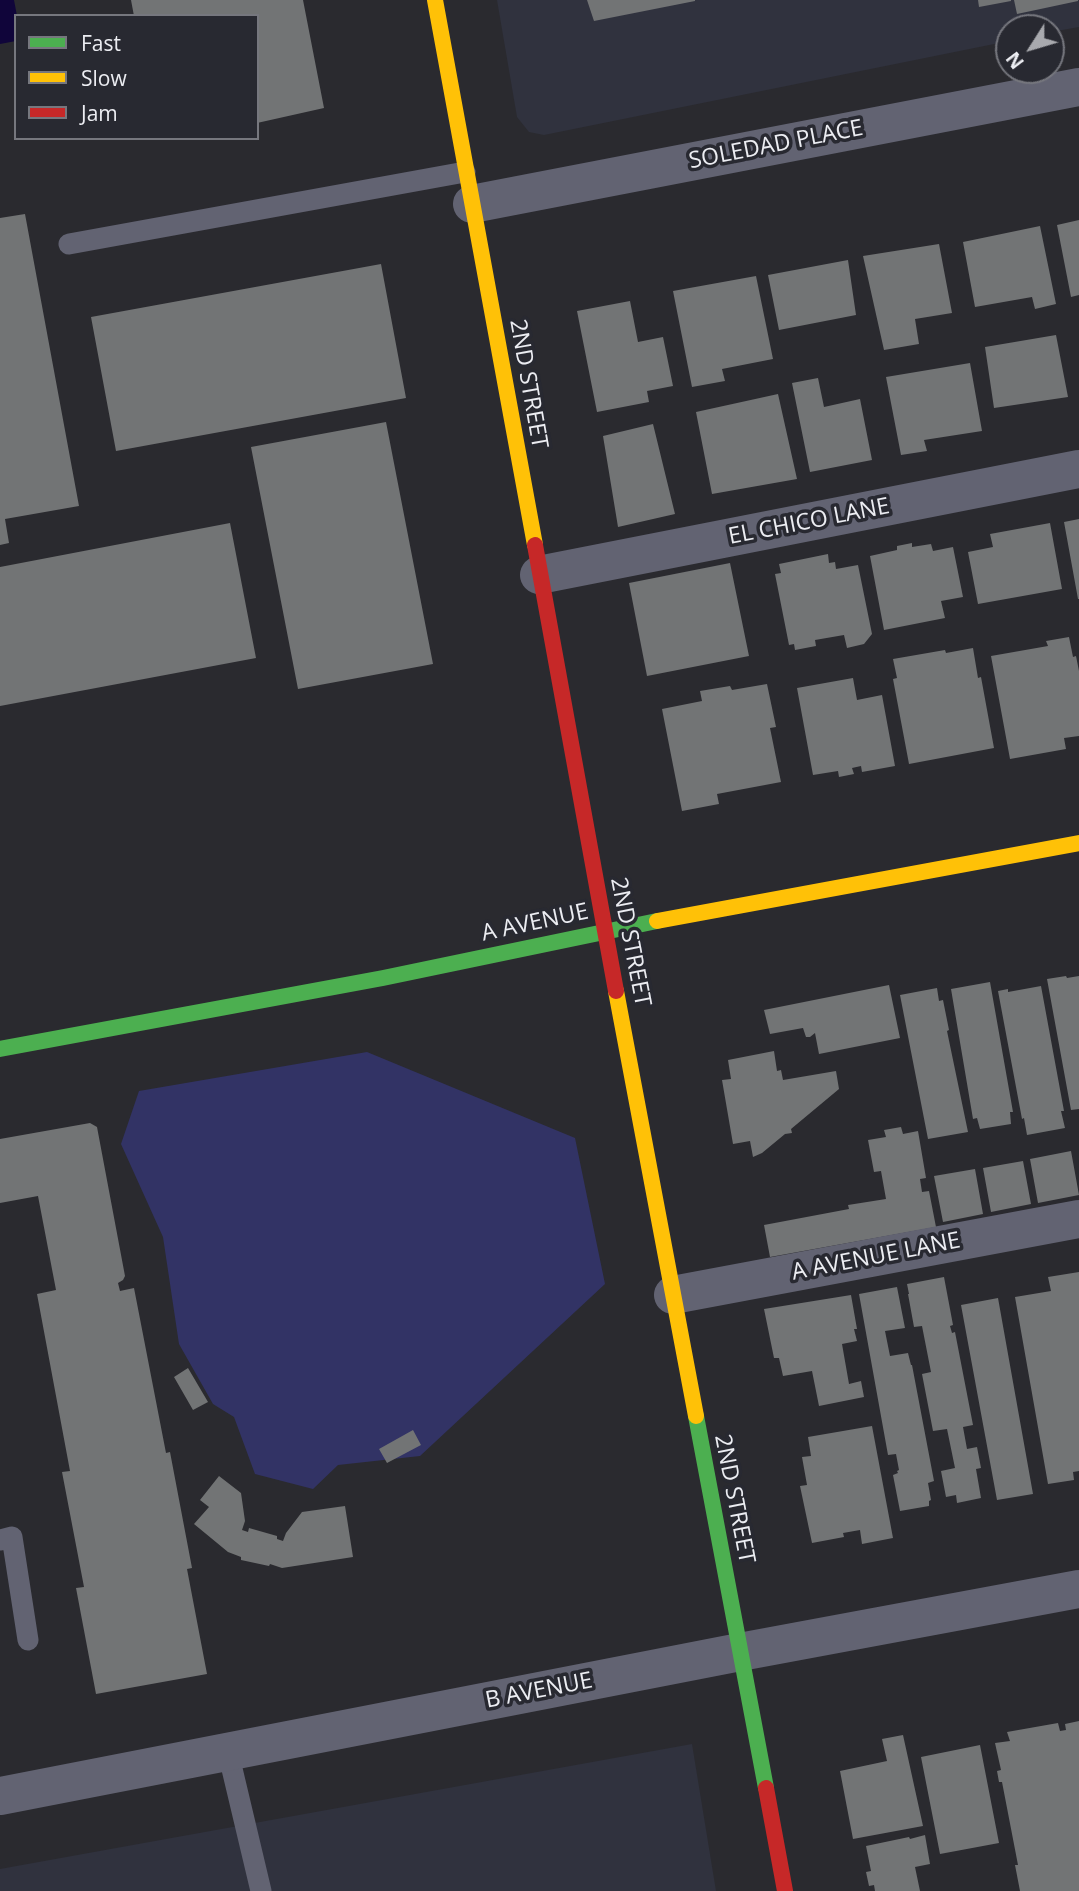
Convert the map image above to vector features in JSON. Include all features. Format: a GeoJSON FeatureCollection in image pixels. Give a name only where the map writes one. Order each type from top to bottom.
{"type":"FeatureCollection","features":[{"type":"Feature","properties":{"kind":"main road","name":"2ND STREET"},"geometry":{"type":"LineString","coordinates":[[435,0],[605,931],[785,1891]]}},
{"type":"Feature","properties":{"kind":"main road","name":"A AVENUE"},"geometry":{"type":"LineString","coordinates":[[0,1049],[383,978],[605,931],[1079,843]]}},
{"type":"Feature","properties":{"kind":"street","name":"SOLEDAD PLACE"},"geometry":{"type":"LineString","coordinates":[[469,188],[1079,87]]}},
{"type":"Feature","properties":{"kind":"street","name":"EL CHICO LANE"},"geometry":{"type":"LineString","coordinates":[[540,575],[1079,470]]}},
{"type":"Feature","properties":{"kind":"street","name":"A AVENUE LANE"},"geometry":{"type":"LineString","coordinates":[[673,1295],[1079,1219]]}},
{"type":"Feature","properties":{"kind":"street","name":"B AVENUE"},"geometry":{"type":"LineString","coordinates":[[0,1796],[1079,1589]]}},
{"type":"Feature","properties":{"kind":"lane"},"geometry":{"type":"LineString","coordinates":[[69,244],[469,188]]}},
{"type":"Feature","properties":{"kind":"lane"},"geometry":{"type":"LineString","coordinates":[[0,1539],[12,1537],[28,1640]]}},
{"type":"Feature","properties":{"kind":"lane"},"geometry":{"type":"LineString","coordinates":[[228,1752],[261,1891]]}},
{"type":"Feature","properties":{"kind":"shaded area"},"geometry":{"type":"Polygon","coordinates":[[[0,0],[14,0],[17,14],[14,14],[14,41],[0,44],[0,0]]]}},
{"type":"Feature","properties":{"kind":"shaded area"},"geometry":{"type":"Polygon","coordinates":[[[497,0],[1079,0],[1079,27],[1065,30],[1065,14],[995,14],[995,44],[544,135],[529,132],[517,117],[497,0]]]}},
{"type":"Feature","properties":{"kind":"shaded area"},"geometry":{"type":"Polygon","coordinates":[[[367,1052],[575,1138],[605,1284],[420,1456],[338,1465],[313,1489],[255,1474],[234,1417],[213,1404],[179,1344],[163,1237],[121,1144],[139,1091],[367,1052]]]}},
{"type":"Feature","properties":{"kind":"shaded area"},"geometry":{"type":"Polygon","coordinates":[[[692,1744],[716,1891],[0,1891],[0,1869],[692,1744]]]}},
{"type":"Feature","properties":{"kind":"building"},"geometry":{"type":"Polygon","coordinates":[[[131,0],[303,0],[324,108],[259,123],[259,14],[134,14],[131,0]]]}},
{"type":"Feature","properties":{"kind":"building"},"geometry":{"type":"Polygon","coordinates":[[[587,0],[695,0],[695,1],[594,21],[587,0]]]}},
{"type":"Feature","properties":{"kind":"building"},"geometry":{"type":"Polygon","coordinates":[[[978,0],[1011,0],[1011,1],[979,7],[978,0]]]}},
{"type":"Feature","properties":{"kind":"building"},"geometry":{"type":"Polygon","coordinates":[[[1014,0],[1078,0],[1078,1],[1017,14],[1014,0]]]}},
{"type":"Feature","properties":{"kind":"building"},"geometry":{"type":"Polygon","coordinates":[[[25,214],[79,506],[5,519],[9,543],[0,545],[0,218],[25,214]]]}},
{"type":"Feature","properties":{"kind":"building"},"geometry":{"type":"Polygon","coordinates":[[[1079,220],[1079,295],[1071,297],[1057,225],[1079,220]]]}},
{"type":"Feature","properties":{"kind":"building"},"geometry":{"type":"Polygon","coordinates":[[[1040,226],[1056,304],[1035,309],[1032,297],[975,307],[963,242],[1040,226]]]}},
{"type":"Feature","properties":{"kind":"building"},"geometry":{"type":"Polygon","coordinates":[[[939,244],[952,313],[915,319],[919,344],[884,350],[863,256],[939,244]]]}},
{"type":"Feature","properties":{"kind":"building"},"geometry":{"type":"Polygon","coordinates":[[[848,260],[856,315],[779,330],[768,275],[848,260]]]}},
{"type":"Feature","properties":{"kind":"building"},"geometry":{"type":"Polygon","coordinates":[[[381,264],[406,398],[116,451],[91,317],[381,264]]]}},
{"type":"Feature","properties":{"kind":"building"},"geometry":{"type":"Polygon","coordinates":[[[756,276],[773,359],[722,369],[725,381],[692,387],[673,291],[756,276]]]}},
{"type":"Feature","properties":{"kind":"building"},"geometry":{"type":"Polygon","coordinates":[[[630,301],[638,342],[663,337],[673,386],[647,391],[649,402],[597,412],[577,311],[630,301]]]}},
{"type":"Feature","properties":{"kind":"building"},"geometry":{"type":"Polygon","coordinates":[[[1056,335],[1068,397],[994,408],[985,347],[1056,335]]]}},
{"type":"Feature","properties":{"kind":"building"},"geometry":{"type":"Polygon","coordinates":[[[970,363],[982,431],[924,440],[927,451],[901,455],[886,377],[970,363]]]}},
{"type":"Feature","properties":{"kind":"building"},"geometry":{"type":"Polygon","coordinates":[[[818,378],[824,407],[860,399],[872,460],[810,472],[792,383],[818,378]]]}},
{"type":"Feature","properties":{"kind":"building"},"geometry":{"type":"Polygon","coordinates":[[[778,394],[797,479],[712,494],[696,412],[778,394]]]}},
{"type":"Feature","properties":{"kind":"building"},"geometry":{"type":"Polygon","coordinates":[[[386,422],[433,664],[298,689],[251,447],[386,422]]]}},
{"type":"Feature","properties":{"kind":"building"},"geometry":{"type":"Polygon","coordinates":[[[653,424],[675,514],[618,527],[603,436],[653,424]]]}},
{"type":"Feature","properties":{"kind":"building"},"geometry":{"type":"Polygon","coordinates":[[[1079,519],[1079,599],[1078,599],[1064,522],[1079,519]]]}},
{"type":"Feature","properties":{"kind":"building"},"geometry":{"type":"Polygon","coordinates":[[[230,523],[256,658],[0,706],[0,567],[230,523]]]}},
{"type":"Feature","properties":{"kind":"building"},"geometry":{"type":"Polygon","coordinates":[[[1050,523],[1062,589],[978,604],[968,552],[993,547],[990,534],[1050,523]]]}},
{"type":"Feature","properties":{"kind":"building"},"geometry":{"type":"Polygon","coordinates":[[[912,543],[912,547],[931,544],[933,551],[953,547],[963,597],[941,601],[945,618],[884,630],[870,556],[897,550],[897,546],[912,543]]]}},
{"type":"Feature","properties":{"kind":"building"},"geometry":{"type":"Polygon","coordinates":[[[828,554],[829,563],[835,562],[836,569],[858,565],[872,634],[864,644],[847,648],[844,635],[815,640],[816,646],[795,650],[794,644],[789,645],[775,574],[781,573],[779,564],[828,554]]]}},
{"type":"Feature","properties":{"kind":"building"},"geometry":{"type":"Polygon","coordinates":[[[730,563],[749,656],[647,676],[629,583],[730,563]]]}},
{"type":"Feature","properties":{"kind":"building"},"geometry":{"type":"Polygon","coordinates":[[[1069,637],[1079,671],[1079,736],[1064,738],[1066,749],[1010,759],[991,656],[1048,646],[1046,641],[1069,637]]]}},
{"type":"Feature","properties":{"kind":"building"},"geometry":{"type":"Polygon","coordinates":[[[973,648],[994,748],[909,764],[893,679],[897,678],[893,659],[973,648]]]}},
{"type":"Feature","properties":{"kind":"building"},"geometry":{"type":"Polygon","coordinates":[[[853,678],[857,700],[882,695],[895,766],[862,772],[861,766],[852,768],[854,774],[839,777],[838,771],[813,775],[797,688],[853,678]]]}},
{"type":"Feature","properties":{"kind":"building"},"geometry":{"type":"Polygon","coordinates":[[[767,684],[776,727],[770,728],[781,782],[717,794],[719,804],[682,811],[662,709],[702,701],[700,691],[730,686],[732,690],[767,684]]]}},
{"type":"Feature","properties":{"kind":"building"},"geometry":{"type":"Polygon","coordinates":[[[1079,976],[1079,1109],[1071,1110],[1047,979],[1079,976]]]}},
{"type":"Feature","properties":{"kind":"building"},"geometry":{"type":"Polygon","coordinates":[[[990,982],[1013,1112],[1010,1112],[1011,1124],[980,1129],[977,1118],[973,1119],[951,989],[990,982]]]}},
{"type":"Feature","properties":{"kind":"building"},"geometry":{"type":"Polygon","coordinates":[[[889,985],[900,1038],[819,1054],[815,1033],[806,1037],[803,1028],[770,1034],[764,1010],[889,985]]]}},
{"type":"Feature","properties":{"kind":"building"},"geometry":{"type":"Polygon","coordinates":[[[1041,986],[1065,1128],[1027,1135],[998,991],[1008,989],[1008,992],[1041,986]]]}},
{"type":"Feature","properties":{"kind":"building"},"geometry":{"type":"Polygon","coordinates":[[[937,988],[939,1001],[943,1000],[968,1132],[928,1139],[900,995],[937,988]]]}},
{"type":"Feature","properties":{"kind":"building"},"geometry":{"type":"Polygon","coordinates":[[[774,1051],[777,1071],[781,1070],[783,1080],[836,1071],[839,1089],[791,1129],[792,1133],[785,1134],[753,1157],[750,1141],[733,1144],[722,1080],[731,1079],[728,1060],[774,1051]]]}},
{"type":"Feature","properties":{"kind":"building"},"geometry":{"type":"Polygon","coordinates":[[[90,1123],[97,1127],[125,1276],[118,1283],[120,1291],[134,1288],[166,1453],[170,1452],[192,1568],[187,1569],[207,1674],[96,1694],[76,1588],[84,1587],[62,1472],[70,1471],[37,1294],[56,1290],[38,1196],[0,1203],[0,1139],[90,1123]]]}},
{"type":"Feature","properties":{"kind":"building"},"geometry":{"type":"Polygon","coordinates":[[[901,1127],[903,1134],[918,1131],[926,1178],[920,1179],[922,1192],[929,1191],[936,1227],[770,1257],[764,1225],[886,1199],[881,1171],[874,1172],[868,1140],[886,1137],[884,1130],[901,1127]]]}},
{"type":"Feature","properties":{"kind":"building"},"geometry":{"type":"Polygon","coordinates":[[[1071,1151],[1079,1195],[1038,1203],[1030,1159],[1071,1151]]]}},
{"type":"Feature","properties":{"kind":"building"},"geometry":{"type":"Polygon","coordinates":[[[1023,1161],[1031,1204],[991,1212],[983,1168],[1023,1161]]]}},
{"type":"Feature","properties":{"kind":"building"},"geometry":{"type":"Polygon","coordinates":[[[975,1169],[983,1214],[943,1222],[934,1176],[975,1169]]]}},
{"type":"Feature","properties":{"kind":"building"},"geometry":{"type":"Polygon","coordinates":[[[1079,1272],[1079,1471],[1073,1472],[1074,1480],[1048,1484],[1015,1297],[1051,1291],[1048,1277],[1079,1272]]]}},
{"type":"Feature","properties":{"kind":"building"},"geometry":{"type":"Polygon","coordinates":[[[944,1277],[953,1325],[950,1326],[952,1333],[955,1332],[973,1425],[963,1427],[967,1449],[977,1447],[981,1468],[976,1469],[981,1498],[957,1503],[956,1495],[946,1497],[941,1471],[955,1468],[947,1429],[933,1431],[922,1374],[931,1372],[922,1326],[914,1327],[907,1284],[944,1277]]]}},
{"type":"Feature","properties":{"kind":"building"},"geometry":{"type":"Polygon","coordinates":[[[897,1287],[905,1328],[885,1331],[890,1356],[908,1353],[912,1365],[934,1481],[928,1483],[931,1500],[929,1506],[900,1511],[893,1475],[899,1470],[896,1454],[888,1455],[859,1294],[897,1287]]]}},
{"type":"Feature","properties":{"kind":"building"},"geometry":{"type":"Polygon","coordinates":[[[851,1295],[857,1341],[842,1344],[849,1384],[861,1381],[864,1397],[819,1406],[812,1371],[783,1376],[779,1358],[774,1358],[764,1309],[851,1295]]]}},
{"type":"Feature","properties":{"kind":"building"},"geometry":{"type":"Polygon","coordinates":[[[998,1298],[1033,1494],[997,1500],[961,1305],[998,1298]]]}},
{"type":"Feature","properties":{"kind":"building"},"geometry":{"type":"Polygon","coordinates":[[[188,1368],[208,1402],[193,1410],[174,1377],[188,1368]]]}},
{"type":"Feature","properties":{"kind":"building"},"geometry":{"type":"Polygon","coordinates":[[[872,1426],[893,1538],[862,1544],[860,1530],[843,1533],[844,1537],[812,1543],[800,1486],[807,1485],[802,1457],[811,1456],[808,1437],[872,1426]]]}},
{"type":"Feature","properties":{"kind":"building"},"geometry":{"type":"Polygon","coordinates":[[[413,1430],[421,1445],[387,1463],[379,1449],[413,1430]]]}},
{"type":"Feature","properties":{"kind":"building"},"geometry":{"type":"Polygon","coordinates":[[[219,1476],[241,1493],[245,1521],[242,1530],[248,1532],[249,1528],[277,1536],[277,1539],[283,1541],[302,1512],[345,1506],[353,1557],[282,1568],[241,1560],[241,1557],[228,1552],[194,1524],[209,1507],[200,1500],[219,1476]]]}},
{"type":"Feature","properties":{"kind":"building"},"geometry":{"type":"Polygon","coordinates":[[[1079,1721],[1079,1891],[1020,1891],[1015,1865],[1018,1865],[1002,1782],[999,1782],[997,1771],[1001,1770],[995,1743],[1010,1741],[1007,1732],[1058,1723],[1060,1731],[1066,1730],[1065,1724],[1079,1721]]]}},
{"type":"Feature","properties":{"kind":"building"},"geometry":{"type":"Polygon","coordinates":[[[903,1735],[923,1826],[853,1839],[840,1771],[887,1761],[882,1739],[903,1735]]]}},
{"type":"Feature","properties":{"kind":"building"},"geometry":{"type":"Polygon","coordinates":[[[980,1745],[999,1843],[940,1854],[921,1757],[980,1745]]]}},
{"type":"Feature","properties":{"kind":"building"},"geometry":{"type":"Polygon","coordinates":[[[925,1835],[930,1864],[915,1867],[920,1891],[875,1891],[874,1885],[869,1886],[866,1872],[871,1871],[866,1846],[925,1835]]]}},
{"type":"Feature","properties":{"kind":"traffic: fast"},"geometry":{"type":"LineString","coordinates":[[0,1049],[383,978],[657,921]]}},
{"type":"Feature","properties":{"kind":"traffic: fast"},"geometry":{"type":"LineString","coordinates":[[696,1416],[766,1788]]}},
{"type":"Feature","properties":{"kind":"traffic: slow"},"geometry":{"type":"LineString","coordinates":[[435,0],[535,545]]}},
{"type":"Feature","properties":{"kind":"traffic: slow"},"geometry":{"type":"LineString","coordinates":[[657,921],[1079,843]]}},
{"type":"Feature","properties":{"kind":"traffic: slow"},"geometry":{"type":"LineString","coordinates":[[616,991],[696,1416]]}},
{"type":"Feature","properties":{"kind":"traffic: jam"},"geometry":{"type":"LineString","coordinates":[[535,545],[616,991]]}},
{"type":"Feature","properties":{"kind":"traffic: jam"},"geometry":{"type":"LineString","coordinates":[[766,1788],[785,1891]]}}]}
